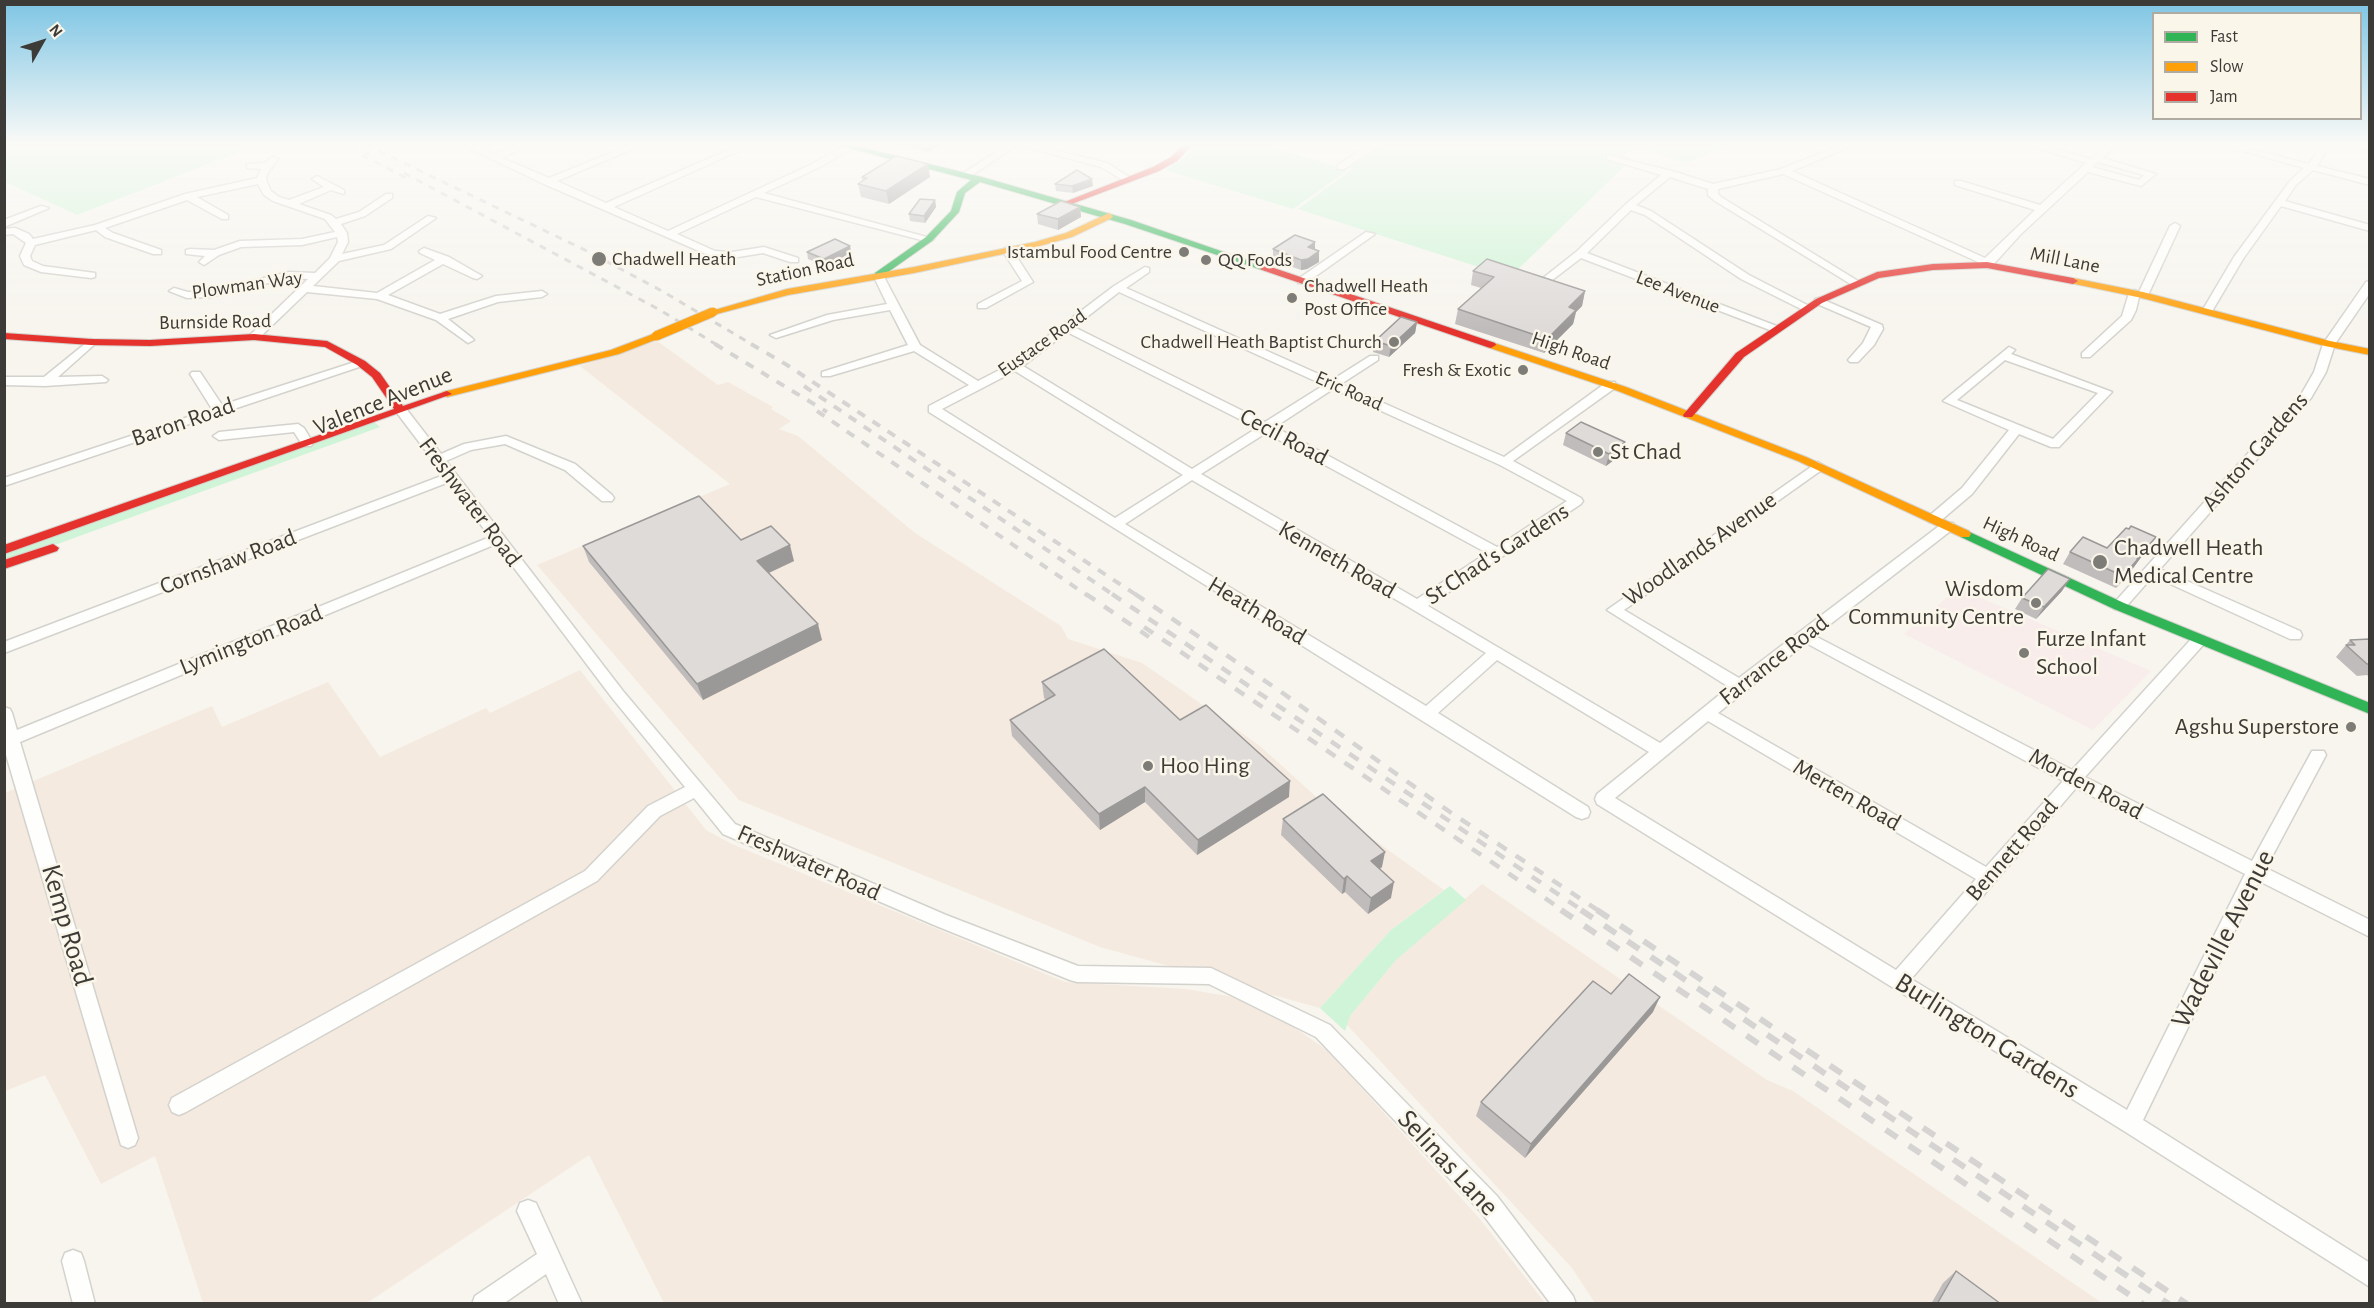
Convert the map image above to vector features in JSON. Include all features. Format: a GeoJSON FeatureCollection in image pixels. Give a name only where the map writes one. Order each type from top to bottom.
{"type":"FeatureCollection","features":[{"type":"Feature","properties":{"kind":"street"},"geometry":{"type":"LineString","coordinates":[[31,243],[98,227],[159,206]]}},
{"type":"Feature","properties":{"kind":"street"},"geometry":{"type":"LineString","coordinates":[[206,206],[225,217]]}},
{"type":"Feature","properties":{"kind":"street"},"geometry":{"type":"LineString","coordinates":[[254,337],[335,260],[343,242],[342,233],[335,223],[319,212],[297,206]]}},
{"type":"Feature","properties":{"kind":"street"},"geometry":{"type":"LineString","coordinates":[[335,223],[362,214],[374,206]]}},
{"type":"Feature","properties":{"kind":"street"},"geometry":{"type":"LineString","coordinates":[[608,206],[720,256],[764,250],[794,260]]}},
{"type":"Feature","properties":{"kind":"street"},"geometry":{"type":"LineString","coordinates":[[669,234],[729,206]]}},
{"type":"Feature","properties":{"kind":"street"},"geometry":{"type":"LineString","coordinates":[[803,206],[929,238]]}},
{"type":"Feature","properties":{"kind":"street"},"geometry":{"type":"LineString","coordinates":[[899,267],[955,212],[957,206]]}},
{"type":"Feature","properties":{"kind":"street","name":"High Road"},"geometry":{"type":"LineString","coordinates":[[1076,206],[1611,385],[1818,466],[2119,606],[2370,709]]}},
{"type":"Feature","properties":{"kind":"street"},"geometry":{"type":"LineString","coordinates":[[1544,282],[1580,254],[1629,206]]}},
{"type":"Feature","properties":{"kind":"street"},"geometry":{"type":"LineString","coordinates":[[1629,206],[1648,213],[1745,277],[1813,305],[1876,325],[1877,329],[1868,345],[1854,360]]}},
{"type":"Feature","properties":{"kind":"street"},"geometry":{"type":"LineString","coordinates":[[1729,206],[1854,283]]}},
{"type":"Feature","properties":{"kind":"street"},"geometry":{"type":"LineString","coordinates":[[1862,206],[1980,259],[1987,265],[1996,253],[2043,208],[2036,206]]}},
{"type":"Feature","properties":{"kind":"street"},"geometry":{"type":"LineString","coordinates":[[2207,311],[2238,259],[2278,206]]}},
{"type":"Feature","properties":{"kind":"street"},"geometry":{"type":"LineString","coordinates":[[2291,206],[2370,228]]}},
{"type":"Feature","properties":{"kind":"street"},"geometry":{"type":"LineString","coordinates":[[4,224],[44,208]]}},
{"type":"Feature","properties":{"kind":"street"},"geometry":{"type":"LineString","coordinates":[[977,385],[915,347],[878,275],[899,267],[1007,250],[1063,237],[1109,216]]}},
{"type":"Feature","properties":{"kind":"street"},"geometry":{"type":"LineString","coordinates":[[335,260],[387,247],[431,218]]}},
{"type":"Feature","properties":{"kind":"street"},"geometry":{"type":"LineString","coordinates":[[2086,355],[2127,318],[2175,226]]}},
{"type":"Feature","properties":{"kind":"street"},"geometry":{"type":"LineString","coordinates":[[98,227],[109,235],[157,252]]}},
{"type":"Feature","properties":{"kind":"street"},"geometry":{"type":"LineString","coordinates":[[4,232],[15,231],[26,236],[31,243]]}},
{"type":"Feature","properties":{"kind":"street"},"geometry":{"type":"LineString","coordinates":[[190,252],[215,253],[254,242],[302,242],[342,233]]}},
{"type":"Feature","properties":{"kind":"street"},"geometry":{"type":"LineString","coordinates":[[1302,281],[1370,234]]}},
{"type":"Feature","properties":{"kind":"street"},"geometry":{"type":"LineString","coordinates":[[31,243],[25,256],[28,263],[40,269],[91,275]]}},
{"type":"Feature","properties":{"kind":"street"},"geometry":{"type":"LineString","coordinates":[[982,306],[1028,282],[1007,250]]}},
{"type":"Feature","properties":{"kind":"street"},"geometry":{"type":"LineString","coordinates":[[424,251],[477,276]]}},
{"type":"Feature","properties":{"kind":"street"},"geometry":{"type":"LineString","coordinates":[[204,262],[215,253]]}},
{"type":"Feature","properties":{"kind":"street","name":"Lee Avenue"},"geometry":{"type":"LineString","coordinates":[[1580,254],[1775,329]]}},
{"type":"Feature","properties":{"kind":"street"},"geometry":{"type":"LineString","coordinates":[[379,296],[445,259]]}},
{"type":"Feature","properties":{"kind":"street","name":"Mill Lane"},"geometry":{"type":"LineString","coordinates":[[1688,415],[1728,366],[1775,329],[1854,283],[1893,271],[1987,265],[2139,294],[2329,344],[2370,352]]}},
{"type":"Feature","properties":{"kind":"street","name":"Eustace Road"},"geometry":{"type":"LineString","coordinates":[[933,409],[1016,366],[1145,270]]}},
{"type":"Feature","properties":{"kind":"street","name":"Plowman Way"},"geometry":{"type":"LineString","coordinates":[[186,284],[169,293],[210,294],[289,275],[319,276]]}},
{"type":"Feature","properties":{"kind":"street","name":"Station Road"},"geometry":{"type":"LineString","coordinates":[[477,387],[615,352],[713,312],[787,292],[878,275]]}},
{"type":"Feature","properties":{"kind":"street","name":"Ashton Gardens"},"geometry":{"type":"LineString","coordinates":[[2119,606],[2307,395],[2320,372],[2329,344],[2370,284]]}},
{"type":"Feature","properties":{"kind":"street","name":"Eric Road"},"geometry":{"type":"LineString","coordinates":[[1118,288],[1505,462],[1576,501]]}},
{"type":"Feature","properties":{"kind":"street"},"geometry":{"type":"LineString","coordinates":[[306,289],[379,296],[440,318],[468,340]]}},
{"type":"Feature","properties":{"kind":"street"},"geometry":{"type":"LineString","coordinates":[[440,318],[496,299],[542,294]]}},
{"type":"Feature","properties":{"kind":"street"},"geometry":{"type":"LineString","coordinates":[[776,335],[831,316],[893,306]]}},
{"type":"Feature","properties":{"kind":"street","name":"Cecil Road"},"geometry":{"type":"LineString","coordinates":[[1067,328],[1267,428],[1498,553]]}},
{"type":"Feature","properties":{"kind":"street","name":"Burnside Road"},"geometry":{"type":"LineString","coordinates":[[4,336],[92,342],[254,337],[327,344],[361,363],[376,375],[404,414]]}},
{"type":"Feature","properties":{"kind":"street"},"geometry":{"type":"LineString","coordinates":[[45,382],[92,342]]}},
{"type":"Feature","properties":{"kind":"street"},"geometry":{"type":"LineString","coordinates":[[826,374],[915,347]]}},
{"type":"Feature","properties":{"kind":"street"},"geometry":{"type":"LineString","coordinates":[[2007,353],[2106,393],[2055,444],[2017,428],[1949,401],[2007,353]]}},
{"type":"Feature","properties":{"kind":"street"},"geometry":{"type":"LineString","coordinates":[[1115,524],[1374,358]]}},
{"type":"Feature","properties":{"kind":"street","name":"Baron Road"},"geometry":{"type":"LineString","coordinates":[[4,482],[361,363]]}},
{"type":"Feature","properties":{"kind":"street","name":"Kenneth Road"},"geometry":{"type":"LineString","coordinates":[[1016,366],[1193,475],[1496,652],[1660,752]]}},
{"type":"Feature","properties":{"kind":"street"},"geometry":{"type":"LineString","coordinates":[[196,375],[219,410]]}},
{"type":"Feature","properties":{"kind":"street"},"geometry":{"type":"LineString","coordinates":[[4,381],[102,380]]}},
{"type":"Feature","properties":{"kind":"street"},"geometry":{"type":"LineString","coordinates":[[1505,462],[1532,440],[1611,385]]}},
{"type":"Feature","properties":{"kind":"street","name":"Valence Avenue"},"geometry":{"type":"LineString","coordinates":[[4,565],[76,540],[404,414],[442,394],[477,387]]}},
{"type":"Feature","properties":{"kind":"street","name":"Heath Road"},"geometry":{"type":"LineString","coordinates":[[933,409],[1582,812]]}},
{"type":"Feature","properties":{"kind":"street","name":"Valence Avenue"},"geometry":{"type":"LineString","coordinates":[[4,550],[307,443],[404,414]]}},
{"type":"Feature","properties":{"kind":"street","name":"Freshwater Road"},"geometry":{"type":"LineString","coordinates":[[404,414],[618,695],[729,829],[940,920],[1077,974],[1211,976],[1323,1031]]}},
{"type":"Feature","properties":{"kind":"street"},"geometry":{"type":"LineString","coordinates":[[219,436],[298,428],[307,443]]}},
{"type":"Feature","properties":{"kind":"street","name":"Farrance Road"},"geometry":{"type":"LineString","coordinates":[[1603,799],[1941,523],[2017,428]]}},
{"type":"Feature","properties":{"kind":"street"},"geometry":{"type":"LineString","coordinates":[[438,460],[468,447],[506,440],[570,467],[607,498]]}},
{"type":"Feature","properties":{"kind":"street","name":"Woodlands Avenue"},"geometry":{"type":"LineString","coordinates":[[1740,686],[1614,610],[1818,466]]}},
{"type":"Feature","properties":{"kind":"street","name":"Cornshaw Road"},"geometry":{"type":"LineString","coordinates":[[4,648],[451,477]]}},
{"type":"Feature","properties":{"kind":"street","name":"St Chad's Gardens"},"geometry":{"type":"LineString","coordinates":[[1417,606],[1576,501]]}},
{"type":"Feature","properties":{"kind":"street","name":"Lymington Road"},"geometry":{"type":"LineString","coordinates":[[8,741],[497,539]]}},
{"type":"Feature","properties":{"kind":"street"},"geometry":{"type":"LineString","coordinates":[[2151,570],[2295,635]]}},
{"type":"Feature","properties":{"kind":"street","name":"Morden Road"},"geometry":{"type":"LineString","coordinates":[[1804,636],[2255,872],[2370,929]]}},
{"type":"Feature","properties":{"kind":"street","name":"Bennett Road"},"geometry":{"type":"LineString","coordinates":[[1898,981],[2074,778],[2199,640]]}},
{"type":"Feature","properties":{"kind":"street"},"geometry":{"type":"LineString","coordinates":[[1427,714],[1496,652]]}},
{"type":"Feature","properties":{"kind":"street","name":"High Road"},"geometry":{"type":"LineString","coordinates":[[2261,666],[2370,720]]}},
{"type":"Feature","properties":{"kind":"street","name":"Kemp Road"},"geometry":{"type":"LineString","coordinates":[[4,713],[8,741],[128,1138]]}},
{"type":"Feature","properties":{"kind":"street","name":"Merten Road"},"geometry":{"type":"LineString","coordinates":[[1706,713],[1988,877]]}},
{"type":"Feature","properties":{"kind":"street","name":"Wadeville Avenue"},"geometry":{"type":"LineString","coordinates":[[2131,1124],[2255,872],[2318,755]]}},
{"type":"Feature","properties":{"kind":"street"},"geometry":{"type":"LineString","coordinates":[[179,1105],[591,876],[654,811],[696,789]]}},
{"type":"Feature","properties":{"kind":"street","name":"Burlington Gardens"},"geometry":{"type":"LineString","coordinates":[[1603,799],[2131,1124],[2370,1276]]}},
{"type":"Feature","properties":{"kind":"street","name":"Selinas Lane"},"geometry":{"type":"LineString","coordinates":[[1323,1031],[1489,1204],[1565,1304]]}},
{"type":"Feature","properties":{"kind":"street"},"geometry":{"type":"LineString","coordinates":[[528,1210],[571,1304]]}},
{"type":"Feature","properties":{"kind":"street"},"geometry":{"type":"LineString","coordinates":[[483,1304],[550,1258]]}},
{"type":"Feature","properties":{"kind":"street"},"geometry":{"type":"LineString","coordinates":[[73,1260],[84,1304]]}},
{"type":"Feature","properties":{"kind":"shaded area"},"geometry":{"type":"Polygon","coordinates":[[[657,341],[718,385],[728,382],[773,407],[771,409],[791,421],[779,429],[798,436],[915,533],[1061,626],[1068,639],[1142,663],[1183,691],[1260,746],[1324,804],[1444,890],[1391,930],[1320,1008],[1100,947],[739,800],[537,565],[730,484],[580,366],[657,341]]]}},
{"type":"Feature","properties":{"kind":"shaded area","name":"Furze Infant School"},"geometry":{"type":"Polygon","coordinates":[[[1958,588],[2151,671],[2093,730],[1904,634],[1958,588]]]}},
{"type":"Feature","properties":{"kind":"shaded area"},"geometry":{"type":"Polygon","coordinates":[[[580,670],[706,830],[732,844],[1065,982],[1186,989],[1251,1000],[1275,1014],[1328,1051],[1480,1219],[1545,1303],[664,1303],[589,1155],[367,1303],[203,1303],[155,1156],[101,1184],[45,1075],[5,1091],[5,793],[212,706],[222,727],[328,682],[380,757],[486,708],[490,713],[580,670]]]}},
{"type":"Feature","properties":{"kind":"shaded area"},"geometry":{"type":"Polygon","coordinates":[[[1482,884],[1767,1080],[1793,1091],[2102,1303],[1595,1303],[1572,1268],[1347,1025],[1350,1016],[1396,960],[1482,884]]]}},
{"type":"Feature","properties":{"kind":"green space"},"geometry":{"type":"Polygon","coordinates":[[[57,206],[100,206],[77,215],[57,206]]]}},
{"type":"Feature","properties":{"kind":"green space"},"geometry":{"type":"Polygon","coordinates":[[[1302,206],[1583,206],[1510,277],[1298,209],[1302,206]]]}},
{"type":"Feature","properties":{"kind":"green space"},"geometry":{"type":"Polygon","coordinates":[[[374,422],[380,427],[5,563],[5,553],[374,422]]]}},
{"type":"Feature","properties":{"kind":"green space"},"geometry":{"type":"Polygon","coordinates":[[[1450,886],[1466,900],[1396,960],[1350,1016],[1345,1031],[1320,1008],[1391,930],[1450,886]]]}},
{"type":"Feature","properties":{"kind":"building"},"geometry":{"type":"Polygon","coordinates":[[[915,206],[931,206],[924,216],[909,214],[915,206]]]}},
{"type":"Feature","properties":{"kind":"building"},"geometry":{"type":"Polygon","coordinates":[[[1052,206],[1080,207],[1058,219],[1037,214],[1052,206]]]}},
{"type":"Feature","properties":{"kind":"building"},"geometry":{"type":"Polygon","coordinates":[[[1295,235],[1315,242],[1308,247],[1319,251],[1308,259],[1301,260],[1273,249],[1295,235]]]}},
{"type":"Feature","properties":{"kind":"building"},"geometry":{"type":"Polygon","coordinates":[[[835,239],[850,246],[824,259],[807,252],[835,239]]]}},
{"type":"Feature","properties":{"kind":"building"},"geometry":{"type":"Polygon","coordinates":[[[1487,259],[1585,291],[1569,307],[1576,310],[1547,339],[1458,309],[1494,277],[1473,271],[1487,259]]]}},
{"type":"Feature","properties":{"kind":"building"},"geometry":{"type":"Polygon","coordinates":[[[1401,317],[1417,322],[1391,346],[1375,341],[1401,317]]]}},
{"type":"Feature","properties":{"kind":"building"},"geometry":{"type":"Polygon","coordinates":[[[1581,422],[1625,442],[1609,454],[1566,433],[1581,422]]]}},
{"type":"Feature","properties":{"kind":"building"},"geometry":{"type":"Polygon","coordinates":[[[699,496],[741,540],[771,526],[790,545],[757,561],[818,624],[697,684],[583,546],[699,496]]]}},
{"type":"Feature","properties":{"kind":"building"},"geometry":{"type":"Polygon","coordinates":[[[2131,526],[2156,537],[2123,576],[2070,552],[2083,537],[2107,548],[2126,528],[2129,529],[2131,526]]]}},
{"type":"Feature","properties":{"kind":"building"},"geometry":{"type":"Polygon","coordinates":[[[2048,569],[2070,579],[2044,607],[2022,598],[2048,569]]]}},
{"type":"Feature","properties":{"kind":"building"},"geometry":{"type":"Polygon","coordinates":[[[2370,639],[2370,664],[2367,664],[2346,645],[2355,645],[2350,640],[2370,639]]]}},
{"type":"Feature","properties":{"kind":"building","name":"Hoo Hing"},"geometry":{"type":"Polygon","coordinates":[[[1104,649],[1180,720],[1206,705],[1290,781],[1198,840],[1145,787],[1099,814],[1010,720],[1055,695],[1042,682],[1104,649]]]}},
{"type":"Feature","properties":{"kind":"building"},"geometry":{"type":"Polygon","coordinates":[[[1323,794],[1385,852],[1371,861],[1394,882],[1371,898],[1347,876],[1344,879],[1283,819],[1323,794]]]}},
{"type":"Feature","properties":{"kind":"building"},"geometry":{"type":"Polygon","coordinates":[[[1629,974],[1660,997],[1531,1144],[1481,1102],[1593,981],[1611,994],[1629,974]]]}},
{"type":"Feature","properties":{"kind":"building"},"geometry":{"type":"Polygon","coordinates":[[[1956,1271],[2001,1304],[1937,1304],[1956,1271]]]}},
{"type":"Feature","properties":{"kind":"railway"},"geometry":{"type":"LineString","coordinates":[[466,206],[660,310],[717,345]]}},
{"type":"Feature","properties":{"kind":"railway"},"geometry":{"type":"LineString","coordinates":[[493,206],[583,249],[662,291],[753,345]]}},
{"type":"Feature","properties":{"kind":"railway"},"geometry":{"type":"LineString","coordinates":[[715,344],[827,412]]}},
{"type":"Feature","properties":{"kind":"railway"},"geometry":{"type":"LineString","coordinates":[[751,344],[787,365],[1137,596]]}},
{"type":"Feature","properties":{"kind":"railway"},"geometry":{"type":"LineString","coordinates":[[804,386],[1115,596]]}},
{"type":"Feature","properties":{"kind":"railway"},"geometry":{"type":"LineString","coordinates":[[817,411],[1088,596]]}},
{"type":"Feature","properties":{"kind":"railway"},"geometry":{"type":"LineString","coordinates":[[1086,594],[1149,637]]}},
{"type":"Feature","properties":{"kind":"railway"},"geometry":{"type":"LineString","coordinates":[[1112,594],[1583,911]]}},
{"type":"Feature","properties":{"kind":"railway"},"geometry":{"type":"LineString","coordinates":[[1137,596],[1277,689],[1450,812],[1599,911]]}},
{"type":"Feature","properties":{"kind":"railway"},"geometry":{"type":"LineString","coordinates":[[1144,627],[1564,911]]}},
{"type":"Feature","properties":{"kind":"railway"},"geometry":{"type":"LineString","coordinates":[[1561,910],[2143,1304]]}},
{"type":"Feature","properties":{"kind":"railway"},"geometry":{"type":"LineString","coordinates":[[1581,910],[2169,1304]]}},
{"type":"Feature","properties":{"kind":"railway"},"geometry":{"type":"LineString","coordinates":[[1597,910],[2187,1304]]}},
{"type":"Feature","properties":{"kind":"traffic: fast"},"geometry":{"type":"LineString","coordinates":[[878,275],[929,239],[955,212],[957,206]]}},
{"type":"Feature","properties":{"kind":"traffic: fast"},"geometry":{"type":"LineString","coordinates":[[1073,206],[1265,268]]}},
{"type":"Feature","properties":{"kind":"traffic: fast"},"geometry":{"type":"LineString","coordinates":[[1965,534],[2119,606],[2370,709]]}},
{"type":"Feature","properties":{"kind":"traffic: slow"},"geometry":{"type":"LineString","coordinates":[[713,312],[787,292],[914,270],[1036,244],[1069,235],[1109,216]]}},
{"type":"Feature","properties":{"kind":"traffic: slow"},"geometry":{"type":"LineString","coordinates":[[2073,281],[2143,295],[2329,344],[2370,352]]}},
{"type":"Feature","properties":{"kind":"traffic: slow"},"geometry":{"type":"LineString","coordinates":[[656,336],[713,312]]}},
{"type":"Feature","properties":{"kind":"traffic: slow"},"geometry":{"type":"LineString","coordinates":[[447,394],[615,352],[656,336]]}},
{"type":"Feature","properties":{"kind":"traffic: slow"},"geometry":{"type":"LineString","coordinates":[[1491,345],[1622,389],[1802,459],[1965,534]]}},
{"type":"Feature","properties":{"kind":"traffic: jam"},"geometry":{"type":"LineString","coordinates":[[1688,415],[1740,355],[1819,301],[1877,275],[1933,267],[1987,265],[2073,281]]}},
{"type":"Feature","properties":{"kind":"traffic: jam"},"geometry":{"type":"LineString","coordinates":[[1265,268],[1491,345]]}},
{"type":"Feature","properties":{"kind":"traffic: jam"},"geometry":{"type":"LineString","coordinates":[[4,336],[91,342],[150,343],[254,337],[327,344],[361,363],[376,375],[400,409]]}},
{"type":"Feature","properties":{"kind":"traffic: jam"},"geometry":{"type":"LineString","coordinates":[[4,550],[447,394]]}},
{"type":"Feature","properties":{"kind":"traffic: jam"},"geometry":{"type":"LineString","coordinates":[[4,565],[53,548]]}},
{"type":"Feature","properties":{"kind":"place","name":"Istambul Food Centre"},"geometry":{"type":"Point","coordinates":[1184,252]}},
{"type":"Feature","properties":{"kind":"place","name":"Chadwell Heath"},"geometry":{"type":"Point","coordinates":[599,259]}},
{"type":"Feature","properties":{"kind":"place","name":"QQ Foods"},"geometry":{"type":"Point","coordinates":[1206,260]}},
{"type":"Feature","properties":{"kind":"place","name":"Chadwell Heath Post Office"},"geometry":{"type":"Point","coordinates":[1292,298]}},
{"type":"Feature","properties":{"kind":"place","name":"Chadwell Heath Baptist Church"},"geometry":{"type":"Point","coordinates":[1394,342]}},
{"type":"Feature","properties":{"kind":"place","name":"Fresh & Exotic"},"geometry":{"type":"Point","coordinates":[1523,370]}},
{"type":"Feature","properties":{"kind":"place","name":"St Chad"},"geometry":{"type":"Point","coordinates":[1598,452]}},
{"type":"Feature","properties":{"kind":"place","name":"Chadwell Heath Medical Centre"},"geometry":{"type":"Point","coordinates":[2100,562]}},
{"type":"Feature","properties":{"kind":"place","name":"Wisdom Community Centre"},"geometry":{"type":"Point","coordinates":[2036,603]}},
{"type":"Feature","properties":{"kind":"place","name":"Furze Infant School"},"geometry":{"type":"Point","coordinates":[2024,653]}},
{"type":"Feature","properties":{"kind":"place","name":"Agshu Superstore"},"geometry":{"type":"Point","coordinates":[2351,727]}},
{"type":"Feature","properties":{"kind":"place","name":"Hoo Hing"},"geometry":{"type":"Point","coordinates":[1148,766]}}]}
